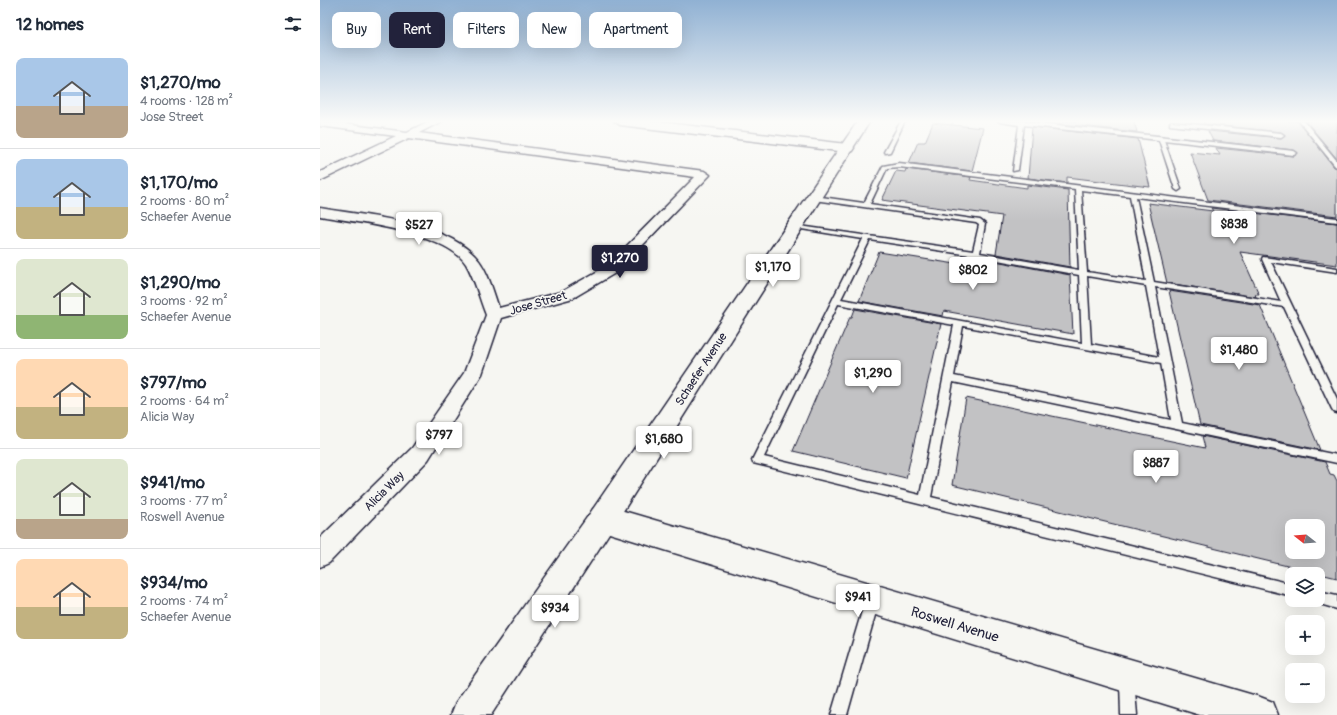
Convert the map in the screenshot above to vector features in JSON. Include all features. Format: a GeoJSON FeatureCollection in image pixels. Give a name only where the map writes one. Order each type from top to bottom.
{"type":"FeatureCollection","features":[{"type":"Feature","properties":{"kind":"main road","name":"Schaefer Avenue"},"geometry":{"type":"LineString","coordinates":[[470,715],[603,518],[843,154]]}},
{"type":"Feature","properties":{"kind":"main road","name":"Roswell Avenue"},"geometry":{"type":"LineString","coordinates":[[603,518],[1260,715]]}},
{"type":"Feature","properties":{"kind":"street"},"geometry":{"type":"LineString","coordinates":[[320,177],[367,154]]}},
{"type":"Feature","properties":{"kind":"street","name":"Jose Street"},"geometry":{"type":"LineString","coordinates":[[494,315],[567,295],[612,269],[704,175],[551,154]]}},
{"type":"Feature","properties":{"kind":"street"},"geometry":{"type":"LineString","coordinates":[[320,212],[405,228],[445,240],[471,260],[494,315]]}},
{"type":"Feature","properties":{"kind":"street","name":"Alicia Way"},"geometry":{"type":"LineString","coordinates":[[320,555],[420,454],[473,374],[494,315]]}},
{"type":"Feature","properties":{"kind":"lane"},"geometry":{"type":"LineString","coordinates":[[1015,170],[1017,154]]}},
{"type":"Feature","properties":{"kind":"lane"},"geometry":{"type":"LineString","coordinates":[[1166,154],[1178,189]]}},
{"type":"Feature","properties":{"kind":"lane"},"geometry":{"type":"LineString","coordinates":[[1328,154],[1337,165]]}},
{"type":"Feature","properties":{"kind":"lane"},"geometry":{"type":"LineString","coordinates":[[866,205],[884,169],[894,165],[1337,220]]}},
{"type":"Feature","properties":{"kind":"lane"},"geometry":{"type":"LineString","coordinates":[[1078,188],[1086,347]]}},
{"type":"Feature","properties":{"kind":"lane"},"geometry":{"type":"LineString","coordinates":[[1133,195],[1177,425]]}},
{"type":"Feature","properties":{"kind":"lane"},"geometry":{"type":"LineString","coordinates":[[814,198],[978,221],[982,224],[976,254]]}},
{"type":"Feature","properties":{"kind":"lane"},"geometry":{"type":"LineString","coordinates":[[795,226],[976,254],[1150,285],[1287,305]]}},
{"type":"Feature","properties":{"kind":"lane"},"geometry":{"type":"LineString","coordinates":[[867,238],[757,460],[1285,588]]}},
{"type":"Feature","properties":{"kind":"lane"},"geometry":{"type":"LineString","coordinates":[[1337,270],[1266,259],[1337,409]]}},
{"type":"Feature","properties":{"kind":"lane"},"geometry":{"type":"LineString","coordinates":[[837,301],[1165,361]]}},
{"type":"Feature","properties":{"kind":"lane"},"geometry":{"type":"LineString","coordinates":[[925,500],[959,324]]}},
{"type":"Feature","properties":{"kind":"lane"},"geometry":{"type":"LineString","coordinates":[[948,378],[1337,459]]}},
{"type":"Feature","properties":{"kind":"lane"},"geometry":{"type":"LineString","coordinates":[[839,715],[873,599]]}},
{"type":"Feature","properties":{"kind":"lane"},"geometry":{"type":"LineString","coordinates":[[1325,599],[1337,602]]}},
{"type":"Feature","properties":{"kind":"lane"},"geometry":{"type":"LineString","coordinates":[[1126,675],[1129,715]]}},
{"type":"Feature","properties":{"kind":"building"},"geometry":{"type":"Polygon","coordinates":[[[913,154],[976,154],[972,171],[909,163],[913,154]]]}},
{"type":"Feature","properties":{"kind":"building"},"geometry":{"type":"Polygon","coordinates":[[[1030,154],[1142,154],[1150,187],[1067,177],[1067,183],[1028,178],[1030,154]]]}},
{"type":"Feature","properties":{"kind":"building"},"geometry":{"type":"Polygon","coordinates":[[[1191,154],[1278,154],[1294,156],[1296,154],[1324,154],[1334,167],[1337,168],[1337,216],[1208,200],[1191,154]]]}},
{"type":"Feature","properties":{"kind":"building"},"geometry":{"type":"Polygon","coordinates":[[[906,169],[971,177],[970,180],[1027,188],[1027,185],[1068,190],[1070,267],[996,254],[1002,216],[882,200],[896,171],[905,172],[906,169]]]}},
{"type":"Feature","properties":{"kind":"building"},"geometry":{"type":"Polygon","coordinates":[[[1148,203],[1213,211],[1211,208],[1337,223],[1337,265],[1240,252],[1259,294],[1255,294],[1256,297],[1167,283],[1148,203]]]}},
{"type":"Feature","properties":{"kind":"building"},"geometry":{"type":"Polygon","coordinates":[[[879,252],[994,270],[995,261],[1070,275],[1073,334],[944,311],[943,316],[859,301],[879,252]]]}},
{"type":"Feature","properties":{"kind":"building"},"geometry":{"type":"Polygon","coordinates":[[[1169,291],[1260,305],[1320,450],[1200,425],[1169,291]]]}},
{"type":"Feature","properties":{"kind":"building"},"geometry":{"type":"Polygon","coordinates":[[[855,309],[941,324],[906,478],[793,451],[850,317],[852,317],[855,309]]]}},
{"type":"Feature","properties":{"kind":"building"},"geometry":{"type":"Polygon","coordinates":[[[966,398],[1205,448],[1202,436],[1325,462],[1330,474],[1334,475],[1337,481],[1337,578],[1325,575],[1325,567],[1291,567],[952,485],[966,398]]]}}]}
